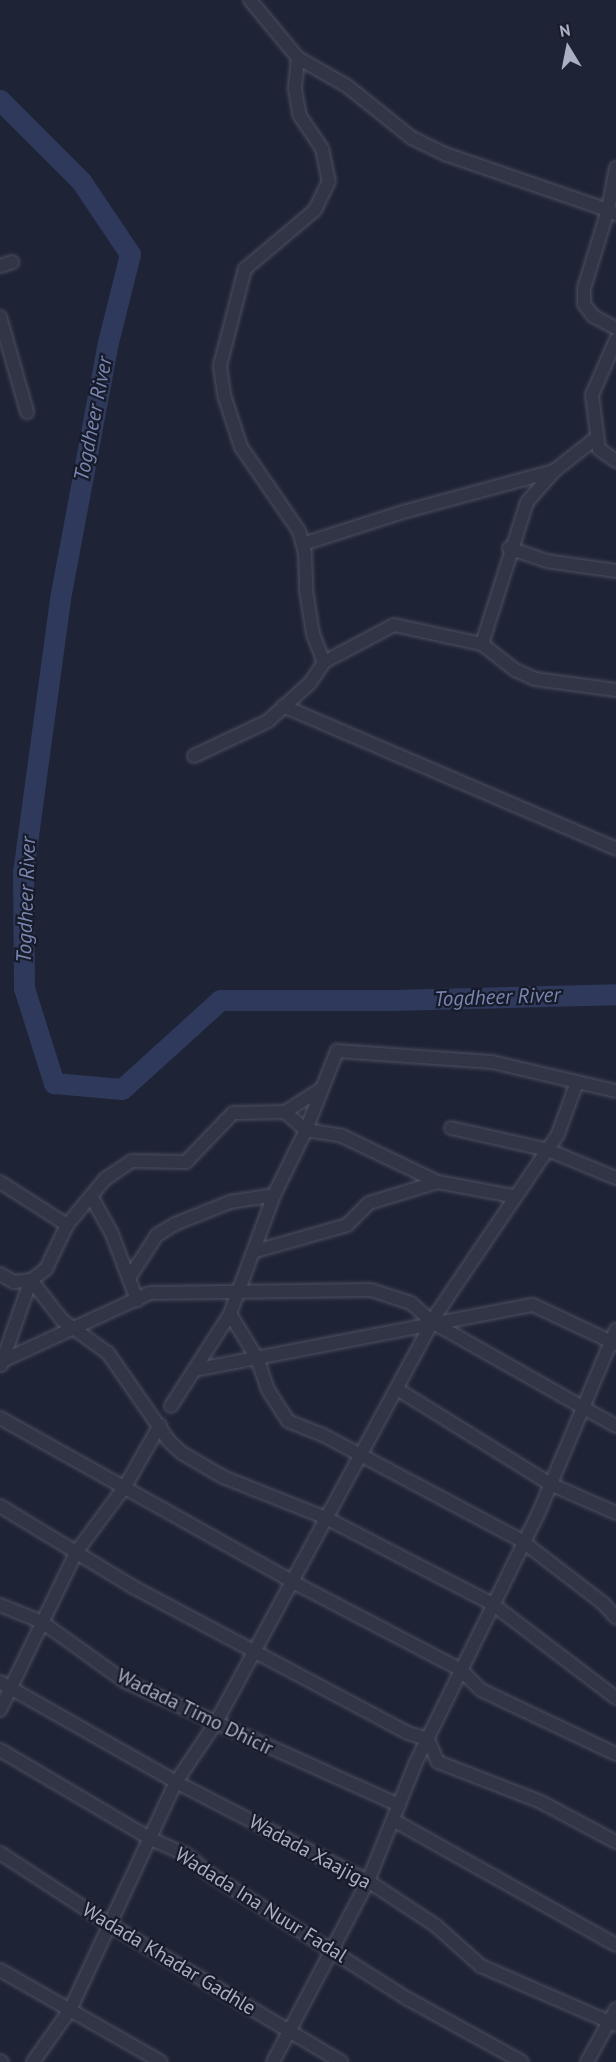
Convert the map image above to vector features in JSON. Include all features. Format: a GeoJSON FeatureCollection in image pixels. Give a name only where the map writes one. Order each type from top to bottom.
{"type":"FeatureCollection","features":[{"type":"Feature","properties":{"kind":"street"},"geometry":{"type":"LineString","coordinates":[[250,0],[298,58],[347,86],[429,147],[612,212]]}},
{"type":"Feature","properties":{"kind":"street"},"geometry":{"type":"LineString","coordinates":[[298,58],[295,89],[300,116],[322,150],[329,181],[315,210],[245,269],[220,366],[224,395],[242,447],[253,469],[295,521],[303,544],[311,625],[324,662]]}},
{"type":"Feature","properties":{"kind":"street"},"geometry":{"type":"LineString","coordinates":[[616,168],[612,212],[584,288],[584,304],[593,316],[616,328]]}},
{"type":"Feature","properties":{"kind":"street"},"geometry":{"type":"LineString","coordinates":[[0,317],[27,412]]}},
{"type":"Feature","properties":{"kind":"street"},"geometry":{"type":"LineString","coordinates":[[616,340],[592,395],[596,438],[602,454],[616,461]]}},
{"type":"Feature","properties":{"kind":"street"},"geometry":{"type":"LineString","coordinates":[[482,644],[509,548],[527,502],[554,471],[596,438]]}},
{"type":"Feature","properties":{"kind":"street"},"geometry":{"type":"LineString","coordinates":[[303,544],[403,512],[554,471]]}},
{"type":"Feature","properties":{"kind":"street"},"geometry":{"type":"LineString","coordinates":[[509,548],[546,561],[616,572]]}},
{"type":"Feature","properties":{"kind":"street"},"geometry":{"type":"LineString","coordinates":[[194,756],[268,721],[310,683],[324,662],[394,625],[482,644],[515,670],[535,679],[616,690]]}},
{"type":"Feature","properties":{"kind":"street"},"geometry":{"type":"LineString","coordinates":[[283,706],[616,849]]}},
{"type":"Feature","properties":{"kind":"street"},"geometry":{"type":"LineString","coordinates":[[171,1406],[230,1314],[256,1251],[274,1195],[306,1130],[337,1050],[492,1062],[616,1091]]}},
{"type":"Feature","properties":{"kind":"street"},"geometry":{"type":"LineString","coordinates":[[33,2062],[70,2010],[176,1782],[214,1724],[326,1518],[362,1457],[432,1323],[513,1196],[548,1150],[577,1082]]}},
{"type":"Feature","properties":{"kind":"street"},"geometry":{"type":"LineString","coordinates":[[0,1274],[14,1282],[31,1280],[46,1269],[67,1226],[105,1179],[132,1161],[186,1162],[233,1113],[285,1112],[321,1089]]}},
{"type":"Feature","properties":{"kind":"street"},"geometry":{"type":"LineString","coordinates":[[285,1112],[306,1130],[342,1136],[438,1182],[513,1196]]}},
{"type":"Feature","properties":{"kind":"street"},"geometry":{"type":"LineString","coordinates":[[451,1128],[548,1150],[616,1178]]}},
{"type":"Feature","properties":{"kind":"street"},"geometry":{"type":"LineString","coordinates":[[0,1182],[67,1226]]}},
{"type":"Feature","properties":{"kind":"street"},"geometry":{"type":"LineString","coordinates":[[256,1251],[347,1225],[369,1203],[438,1182]]}},
{"type":"Feature","properties":{"kind":"street"},"geometry":{"type":"LineString","coordinates":[[129,1278],[157,1235],[175,1224],[230,1202],[274,1195]]}},
{"type":"Feature","properties":{"kind":"street"},"geometry":{"type":"LineString","coordinates":[[91,1196],[112,1234],[137,1300]]}},
{"type":"Feature","properties":{"kind":"street"},"geometry":{"type":"LineString","coordinates":[[31,1280],[62,1320],[108,1353],[182,1453],[223,1476],[326,1518],[491,1603],[616,1698]]}},
{"type":"Feature","properties":{"kind":"street"},"geometry":{"type":"LineString","coordinates":[[1,1363],[31,1280]]}},
{"type":"Feature","properties":{"kind":"street"},"geometry":{"type":"LineString","coordinates":[[1,1363],[150,1293],[371,1290],[411,1303],[432,1323],[583,1405],[616,1426]]}},
{"type":"Feature","properties":{"kind":"street"},"geometry":{"type":"LineString","coordinates":[[194,1370],[533,1305],[615,1339],[583,1405],[550,1484],[428,1738],[368,1881],[273,2062]]}},
{"type":"Feature","properties":{"kind":"street"},"geometry":{"type":"LineString","coordinates":[[230,1314],[257,1358],[268,1390],[288,1421],[323,1435],[522,1541],[604,1604],[616,1618]]}},
{"type":"Feature","properties":{"kind":"street"},"geometry":{"type":"LineString","coordinates":[[397,1389],[550,1484],[616,1514]]}},
{"type":"Feature","properties":{"kind":"street"},"geometry":{"type":"LineString","coordinates":[[0,1418],[126,1485],[293,1582],[461,1670],[481,1690],[616,1754]]}},
{"type":"Feature","properties":{"kind":"street"},"geometry":{"type":"LineString","coordinates":[[0,1710],[4,1684],[42,1622],[77,1551],[126,1485],[160,1425]]}},
{"type":"Feature","properties":{"kind":"street"},"geometry":{"type":"LineString","coordinates":[[0,1506],[135,1588],[255,1649],[408,1733],[428,1738]]}},
{"type":"Feature","properties":{"kind":"street","name":"Wadada Timo Dhicir"},"geometry":{"type":"LineString","coordinates":[[0,1605],[42,1622],[124,1681],[214,1724],[399,1805]]}},
{"type":"Feature","properties":{"kind":"street","name":"Wadada Xaajiga"},"geometry":{"type":"LineString","coordinates":[[4,1684],[176,1782],[368,1881],[435,1925],[481,1966],[559,2002],[613,2023]]}},
{"type":"Feature","properties":{"kind":"street"},"geometry":{"type":"LineString","coordinates":[[428,1738],[438,1762],[541,1802],[616,1842]]}},
{"type":"Feature","properties":{"kind":"street","name":"Wadada Ina Nuur Fadal"},"geometry":{"type":"LineString","coordinates":[[0,1750],[151,1839],[187,1855],[408,1999],[522,2062]]}},
{"type":"Feature","properties":{"kind":"street"},"geometry":{"type":"LineString","coordinates":[[395,1821],[616,1945]]}},
{"type":"Feature","properties":{"kind":"street","name":"Wadada Khadar Gadhle"},"geometry":{"type":"LineString","coordinates":[[0,1853],[109,1924],[341,2062]]}},
{"type":"Feature","properties":{"kind":"street"},"geometry":{"type":"LineString","coordinates":[[0,1970],[161,2062]]}},
{"type":"Feature","properties":{"kind":"street"},"geometry":{"type":"LineString","coordinates":[[587,2062],[613,2023],[616,2009]]}},
{"type":"Feature","properties":{"kind":"waterway","name":"Togdheer River"},"geometry":{"type":"LineString","coordinates":[[0,100],[81,181],[130,254],[108,342],[60,599],[23,871],[24,988],[54,1083],[122,1089],[220,1000],[394,1000],[616,994]]}}]}
